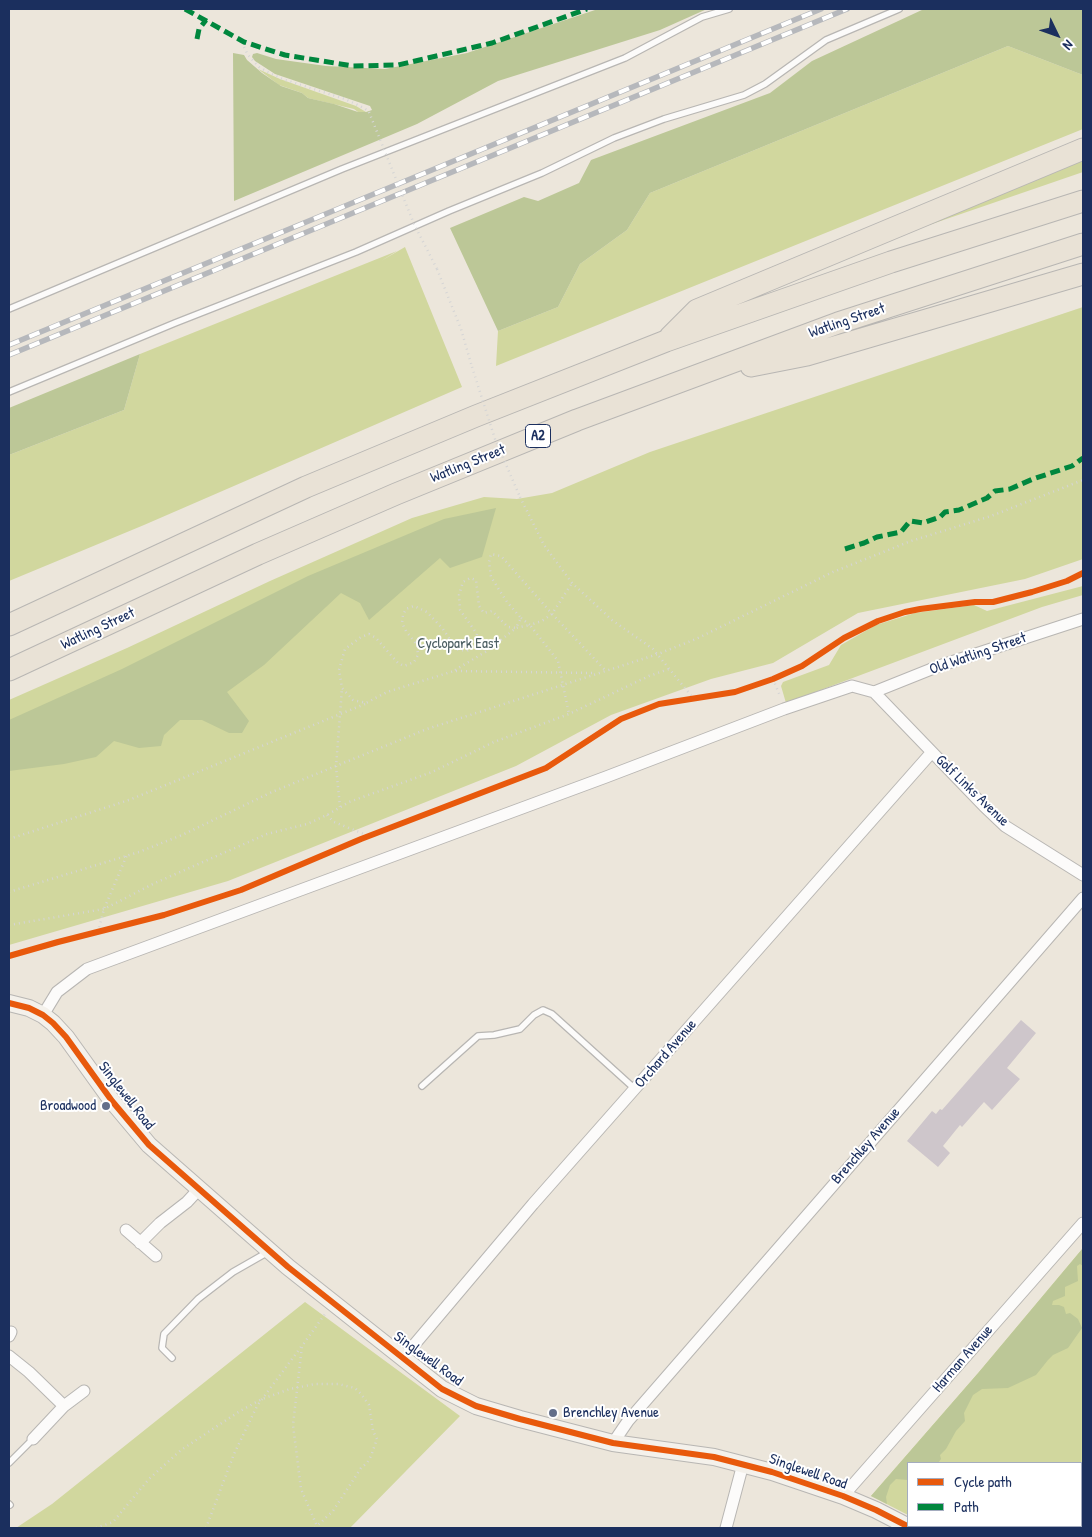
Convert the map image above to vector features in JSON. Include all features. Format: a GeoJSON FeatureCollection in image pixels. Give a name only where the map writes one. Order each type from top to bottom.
{"type":"FeatureCollection","features":[{"type":"Feature","properties":{"kind":"highway"},"geometry":{"type":"LineString","coordinates":[[666,341],[697,310],[1083,150]]}},
{"type":"Feature","properties":{"kind":"highway"},"geometry":{"type":"LineString","coordinates":[[9,624],[306,487],[476,416],[666,341],[891,262],[1083,200]]}},
{"type":"Feature","properties":{"kind":"highway","name":"Watling Street"},"geometry":{"type":"LineString","coordinates":[[9,670],[258,554],[577,420],[838,324],[1083,244]]}},
{"type":"Feature","properties":{"kind":"highway"},"geometry":{"type":"LineString","coordinates":[[674,383],[807,355],[1083,274]]}},
{"type":"Feature","properties":{"kind":"street","name":"Old Watling Street"},"geometry":{"type":"LineString","coordinates":[[874,692],[939,666],[1083,619]]}},
{"type":"Feature","properties":{"kind":"street"},"geometry":{"type":"LineString","coordinates":[[9,1003],[25,1007],[43,1015],[57,992],[87,969],[606,777],[784,709],[852,686],[874,692]]}},
{"type":"Feature","properties":{"kind":"street","name":"Golf Links Avenue"},"geometry":{"type":"LineString","coordinates":[[874,692],[1005,826],[1083,875]]}},
{"type":"Feature","properties":{"kind":"street","name":"Orchard Avenue"},"geometry":{"type":"LineString","coordinates":[[403,1358],[482,1262],[932,752]]}},
{"type":"Feature","properties":{"kind":"street","name":"Brenchley Avenue"},"geometry":{"type":"LineString","coordinates":[[614,1443],[634,1413],[1083,898]]}},
{"type":"Feature","properties":{"kind":"street","name":"Singlewell Road"},"geometry":{"type":"LineString","coordinates":[[43,1015],[63,1033],[112,1101],[149,1145],[288,1267],[442,1389],[476,1406],[520,1420],[614,1443],[714,1457],[772,1472],[843,1496],[907,1526]]}},
{"type":"Feature","properties":{"kind":"street"},"geometry":{"type":"LineString","coordinates":[[140,1242],[157,1225],[187,1202],[199,1189]]}},
{"type":"Feature","properties":{"kind":"street","name":"Harman Avenue"},"geometry":{"type":"LineString","coordinates":[[843,1496],[1083,1222]]}},
{"type":"Feature","properties":{"kind":"street"},"geometry":{"type":"LineString","coordinates":[[126,1230],[156,1256]]}},
{"type":"Feature","properties":{"kind":"street"},"geometry":{"type":"LineString","coordinates":[[9,1356],[34,1376],[64,1406]]}},
{"type":"Feature","properties":{"kind":"street"},"geometry":{"type":"LineString","coordinates":[[33,1439],[64,1406],[84,1391]]}},
{"type":"Feature","properties":{"kind":"street"},"geometry":{"type":"LineString","coordinates":[[726,1528],[743,1464]]}},
{"type":"Feature","properties":{"kind":"lane"},"geometry":{"type":"LineString","coordinates":[[9,309],[342,169],[625,58],[702,18],[729,9]]}},
{"type":"Feature","properties":{"kind":"lane"},"geometry":{"type":"LineString","coordinates":[[9,392],[175,323],[356,252],[542,173],[614,138],[664,119],[744,95],[765,84],[826,40],[899,9]]}},
{"type":"Feature","properties":{"kind":"lane"},"geometry":{"type":"LineString","coordinates":[[422,1086],[478,1036],[520,1030],[534,1015],[543,1010],[552,1014],[635,1089]]}},
{"type":"Feature","properties":{"kind":"lane"},"geometry":{"type":"LineString","coordinates":[[172,1358],[162,1348],[164,1334],[198,1299],[212,1288],[233,1272],[270,1251]]}},
{"type":"Feature","properties":{"kind":"lane"},"geometry":{"type":"LineString","coordinates":[[9,1462],[33,1439]]}},
{"type":"Feature","properties":{"kind":"path"},"geometry":{"type":"LineString","coordinates":[[244,42],[249,58],[268,72],[282,79],[345,99],[369,112],[414,224],[437,269],[461,329],[495,439],[520,497],[544,545],[572,583],[612,620],[653,649],[693,698]]}},
{"type":"Feature","properties":{"kind":"path"},"geometry":{"type":"LineString","coordinates":[[9,892],[127,856],[182,835],[272,792],[426,729],[658,654],[696,639],[833,572],[911,541],[991,516],[1083,480]]}},
{"type":"Feature","properties":{"kind":"path"},"geometry":{"type":"LineString","coordinates":[[569,714],[558,661],[530,625],[507,602],[491,577],[491,554],[501,556],[605,670]]}},
{"type":"Feature","properties":{"kind":"path"},"geometry":{"type":"LineString","coordinates":[[340,807],[336,767],[342,688],[340,670],[345,649],[369,634],[376,638],[398,663],[404,666],[414,662],[418,655],[417,645],[402,623],[406,608],[414,606],[427,612],[443,629],[456,649],[467,652],[476,643],[477,634],[460,610],[459,595],[463,582],[470,578],[476,580],[479,606],[484,613],[492,611],[508,627],[516,628],[542,621],[552,614],[572,583]]}},
{"type":"Feature","properties":{"kind":"path"},"geometry":{"type":"LineString","coordinates":[[9,839],[129,800],[366,703],[387,692],[454,671],[487,651],[516,628],[521,618]]}},
{"type":"Feature","properties":{"kind":"path"},"geometry":{"type":"LineString","coordinates":[[9,925],[104,909],[155,883],[267,834],[307,824],[350,802],[432,772],[494,742],[569,714],[649,676],[669,669]]}},
{"type":"Feature","properties":{"kind":"path"},"geometry":{"type":"LineString","coordinates":[[454,671],[596,673]]}},
{"type":"Feature","properties":{"kind":"path"},"geometry":{"type":"LineString","coordinates":[[766,682],[780,676]]}},
{"type":"Feature","properties":{"kind":"path"},"geometry":{"type":"LineString","coordinates":[[773,679],[784,709]]}},
{"type":"Feature","properties":{"kind":"path"},"geometry":{"type":"LineString","coordinates":[[342,688],[353,700],[366,703]]}},
{"type":"Feature","properties":{"kind":"path"},"geometry":{"type":"LineString","coordinates":[[684,700],[701,697]]}},
{"type":"Feature","properties":{"kind":"path"},"geometry":{"type":"LineString","coordinates":[[327,815],[334,822],[369,836]]}},
{"type":"Feature","properties":{"kind":"path"},"geometry":{"type":"LineString","coordinates":[[361,839],[378,833]]}},
{"type":"Feature","properties":{"kind":"path"},"geometry":{"type":"LineString","coordinates":[[98,932],[104,909],[127,856]]}},
{"type":"Feature","properties":{"kind":"path"},"geometry":{"type":"LineString","coordinates":[[90,934],[107,929]]}},
{"type":"Feature","properties":{"kind":"path"},"geometry":{"type":"LineString","coordinates":[[206,1528],[234,1454],[255,1410],[334,1303]]}},
{"type":"Feature","properties":{"kind":"path"},"geometry":{"type":"LineString","coordinates":[[96,1528],[113,1522],[149,1479],[181,1450],[200,1436],[262,1399],[297,1388],[331,1383],[355,1388],[361,1394],[370,1405],[373,1431],[377,1438],[367,1463],[333,1511],[316,1527],[301,1489],[293,1425],[297,1388],[302,1346]]}},
{"type":"Feature","properties":{"kind":"green space"},"geometry":{"type":"Polygon","coordinates":[[[598,9],[707,9],[660,30],[498,81],[417,124],[234,201],[233,53],[244,55],[262,73],[281,86],[302,93],[308,98],[358,112],[366,112],[372,110],[370,106],[275,74],[255,61],[252,57],[253,54],[257,53],[276,59],[326,66],[385,69],[467,53],[598,9]]]}},
{"type":"Feature","properties":{"kind":"green space"},"geometry":{"type":"Polygon","coordinates":[[[924,9],[1083,9],[1083,75],[1008,46],[650,193],[627,230],[580,264],[558,307],[498,331],[450,228],[524,197],[538,201],[579,183],[591,160],[770,93],[812,61],[924,9]]]}},
{"type":"Feature","properties":{"kind":"green space"},"geometry":{"type":"Polygon","coordinates":[[[1008,46],[1083,75],[1083,129],[496,366],[498,331],[558,307],[580,264],[627,230],[650,193],[1008,46]]]}},
{"type":"Feature","properties":{"kind":"green space"},"geometry":{"type":"Polygon","coordinates":[[[258,69],[280,79],[356,106],[366,112],[358,112],[354,109],[308,98],[302,93],[279,85],[258,69]]]}},
{"type":"Feature","properties":{"kind":"green space"},"geometry":{"type":"Polygon","coordinates":[[[1083,155],[1083,172],[897,236],[1083,155]]]}},
{"type":"Feature","properties":{"kind":"green space"},"geometry":{"type":"Polygon","coordinates":[[[405,247],[462,387],[144,525],[9,581],[9,455],[124,410],[140,354],[397,251],[381,261],[405,247]]]}},
{"type":"Feature","properties":{"kind":"green space","name":"Cyclopark East"},"geometry":{"type":"Polygon","coordinates":[[[1083,307],[1083,559],[1025,579],[858,613],[773,663],[711,679],[611,715],[516,766],[228,881],[9,945],[9,700],[412,518],[484,497],[517,499],[552,493],[650,452],[1083,307]]]}},
{"type":"Feature","properties":{"kind":"green space"},"geometry":{"type":"Polygon","coordinates":[[[140,354],[124,410],[9,455],[9,408],[140,354]]]}},
{"type":"Feature","properties":{"kind":"green space"},"geometry":{"type":"Polygon","coordinates":[[[496,508],[482,557],[450,568],[440,558],[369,620],[360,603],[341,593],[264,665],[227,692],[249,721],[242,733],[229,733],[202,720],[180,720],[164,735],[161,746],[139,748],[114,741],[96,757],[64,764],[9,771],[9,720],[122,669],[308,576],[444,519],[496,508]]]}},
{"type":"Feature","properties":{"kind":"green space"},"geometry":{"type":"Polygon","coordinates":[[[1083,586],[1083,595],[1042,607],[786,703],[781,686],[783,682],[829,665],[841,645],[876,625],[915,613],[974,605],[987,611],[1083,586]]]}},
{"type":"Feature","properties":{"kind":"green space"},"geometry":{"type":"Polygon","coordinates":[[[1083,1248],[1083,1528],[930,1527],[1082,1527],[1082,1462],[907,1462],[907,1514],[871,1496],[979,1372],[1083,1248]]]}},
{"type":"Feature","properties":{"kind":"green space"},"geometry":{"type":"Polygon","coordinates":[[[1083,1248],[1083,1266],[1080,1264],[1077,1266],[1078,1281],[1065,1287],[1065,1296],[1053,1301],[1052,1305],[1064,1307],[1066,1314],[1070,1313],[1078,1319],[1082,1328],[1068,1348],[1053,1355],[1036,1375],[1008,1388],[982,1389],[973,1395],[964,1413],[965,1421],[940,1455],[941,1459],[939,1462],[907,1462],[907,1480],[896,1479],[890,1485],[886,1497],[887,1504],[871,1496],[979,1372],[1083,1248]]]}},
{"type":"Feature","properties":{"kind":"green space"},"geometry":{"type":"Polygon","coordinates":[[[305,1302],[460,1416],[350,1528],[16,1528],[52,1504],[305,1302]]]}},
{"type":"Feature","properties":{"kind":"building"},"geometry":{"type":"Polygon","coordinates":[[[1021,1020],[1036,1033],[1007,1068],[1020,1079],[992,1110],[984,1102],[962,1127],[960,1125],[943,1146],[950,1153],[938,1167],[907,1141],[932,1111],[936,1114],[940,1109],[942,1110],[1021,1020]]]}},
{"type":"Feature","properties":{"kind":"railway"},"geometry":{"type":"LineString","coordinates":[[9,345],[821,9]]}},
{"type":"Feature","properties":{"kind":"railway"},"geometry":{"type":"LineString","coordinates":[[9,355],[847,9]]}},
{"type":"Feature","properties":{"kind":"marked path"},"geometry":{"type":"LineString","coordinates":[[185,9],[244,42],[285,55],[353,66],[398,65],[492,43],[587,9]]}},
{"type":"Feature","properties":{"kind":"marked path"},"geometry":{"type":"LineString","coordinates":[[197,39],[199,29],[206,20]]}},
{"type":"Feature","properties":{"kind":"marked path"},"geometry":{"type":"LineString","coordinates":[[845,549],[877,537],[901,532],[910,521],[923,523],[940,517],[945,512],[959,510],[987,498],[995,491],[1010,489],[1072,466],[1083,458]]}},
{"type":"Feature","properties":{"kind":"cycle path"},"geometry":{"type":"LineString","coordinates":[[9,956],[164,915],[241,890],[361,839],[546,768],[621,719],[659,704],[735,692],[773,679],[802,666],[844,638],[878,621],[920,609],[975,602],[993,602],[1067,581],[1083,573]]}},
{"type":"Feature","properties":{"kind":"cycle path"},"geometry":{"type":"LineString","coordinates":[[9,1003],[29,1008],[53,1023],[66,1037],[112,1101],[149,1145],[288,1267],[442,1389],[476,1406],[613,1443],[714,1457],[772,1472],[843,1496],[907,1526]]}},
{"type":"Feature","properties":{"kind":"place","name":"Broadwood"},"geometry":{"type":"Point","coordinates":[106,1106]}},
{"type":"Feature","properties":{"kind":"place","name":"Brenchley Avenue"},"geometry":{"type":"Point","coordinates":[553,1413]}}]}
